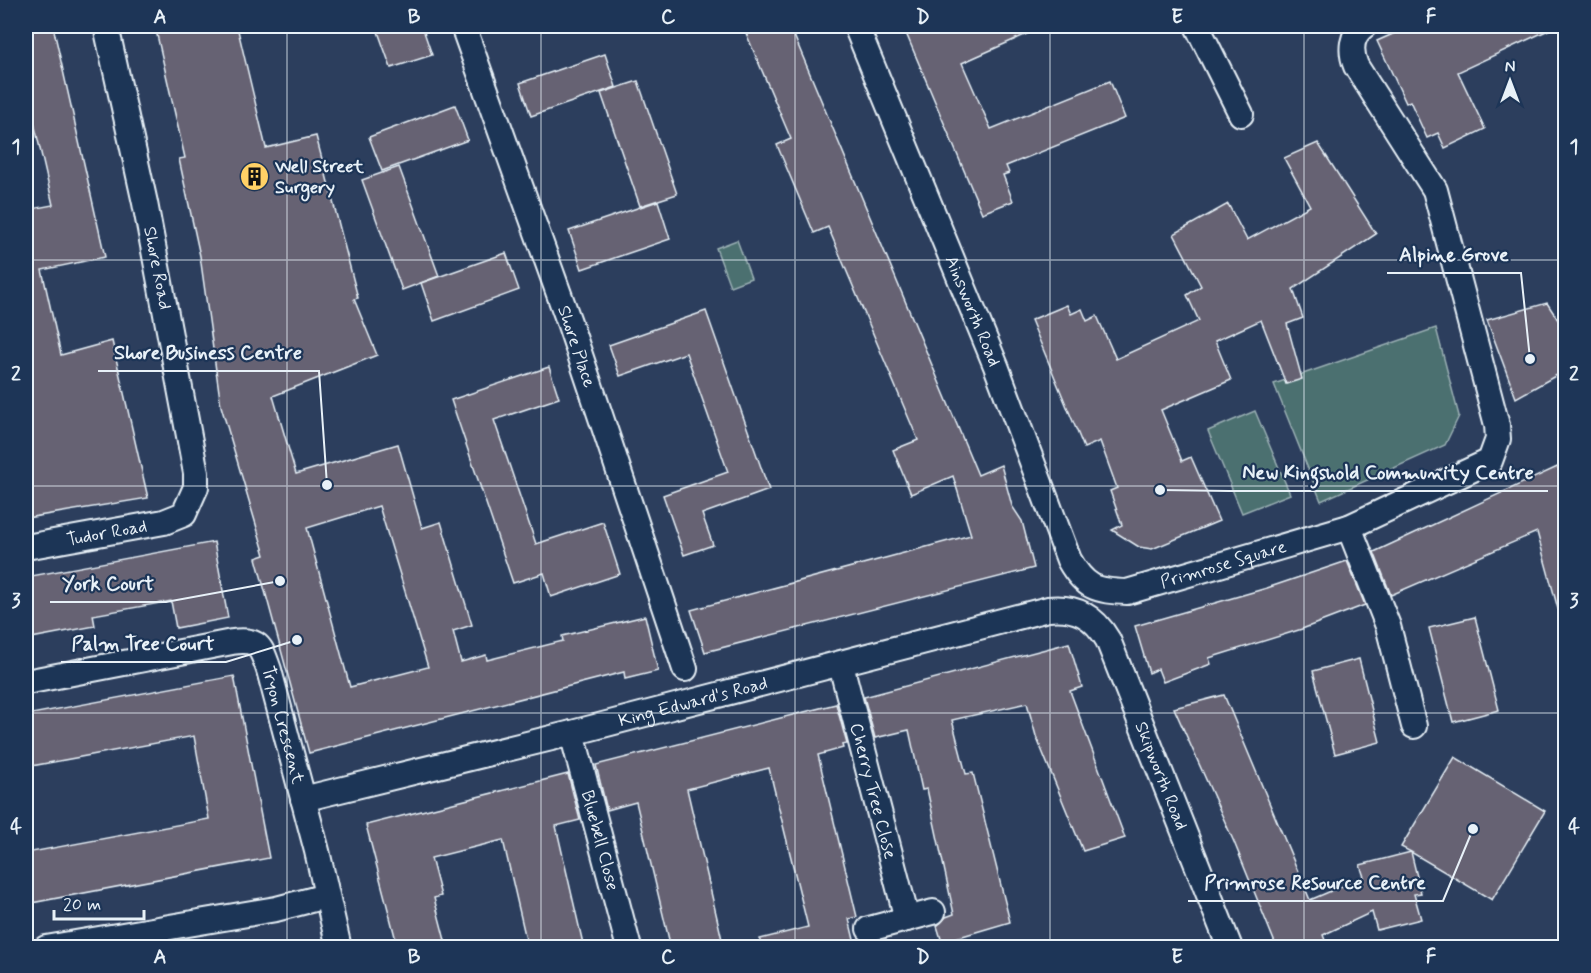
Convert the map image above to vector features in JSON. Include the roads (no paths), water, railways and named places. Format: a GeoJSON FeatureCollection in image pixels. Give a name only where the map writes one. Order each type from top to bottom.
{"type":"FeatureCollection","features":[{"type":"Feature","properties":{"kind":"street","name":"Shore Road"},"geometry":{"type":"LineString","coordinates":[[106,26],[146,203],[196,473],[196,487],[187,510]]}},
{"type":"Feature","properties":{"kind":"street","name":"Shore Place"},"geometry":{"type":"LineString","coordinates":[[463,26],[573,333],[685,669]]}},
{"type":"Feature","properties":{"kind":"street","name":"Ainsworth Road"},"geometry":{"type":"LineString","coordinates":[[856,26],[996,366],[1069,560],[1077,574],[1095,589]]}},
{"type":"Feature","properties":{"kind":"street"},"geometry":{"type":"LineString","coordinates":[[1197,26],[1241,114]]}},
{"type":"Feature","properties":{"kind":"street","name":"Primrose Square"},"geometry":{"type":"LineString","coordinates":[[1095,589],[1127,592],[1138,590],[1349,527],[1490,461],[1498,439],[1497,425],[1435,190],[1356,66],[1352,47],[1355,36],[1364,26]]}},
{"type":"Feature","properties":{"kind":"street","name":"Tudor Road"},"geometry":{"type":"LineString","coordinates":[[26,547],[164,522],[187,510]]}},
{"type":"Feature","properties":{"kind":"street"},"geometry":{"type":"LineString","coordinates":[[1349,527],[1388,626],[1414,726]]}},
{"type":"Feature","properties":{"kind":"street","name":"King Edward's Road"},"geometry":{"type":"LineString","coordinates":[[303,799],[841,665],[1048,609],[1065,607],[1083,612]]}},
{"type":"Feature","properties":{"kind":"street","name":"Skipworth Road"},"geometry":{"type":"LineString","coordinates":[[1083,612],[1103,631],[1108,640],[1222,944]]}},
{"type":"Feature","properties":{"kind":"street","name":"Tryon Crescent"},"geometry":{"type":"LineString","coordinates":[[26,682],[248,640],[255,643],[263,654],[303,799],[339,948]]}},
{"type":"Feature","properties":{"kind":"street","name":"Cherry Tree Close"},"geometry":{"type":"LineString","coordinates":[[841,665],[907,919]]}},
{"type":"Feature","properties":{"kind":"street","name":"Bluebell Close"},"geometry":{"type":"LineString","coordinates":[[572,733],[629,948]]}},
{"type":"Feature","properties":{"kind":"street"},"geometry":{"type":"LineString","coordinates":[[46,948],[276,909],[326,896]]}},
{"type":"Feature","properties":{"kind":"street"},"geometry":{"type":"LineString","coordinates":[[869,929],[933,912]]}},
{"type":"Feature","properties":{"kind":"place","name":"Well Street Surgery"},"geometry":{"type":"Point","coordinates":[254,176]}},
{"type":"Feature","properties":{"kind":"place","name":"Alpine Grove"},"geometry":{"type":"Point","coordinates":[1530,359]}},
{"type":"Feature","properties":{"kind":"place","name":"Shore Business Centre"},"geometry":{"type":"Point","coordinates":[327,485]}},
{"type":"Feature","properties":{"kind":"place","name":"New Kingshold Community Centre"},"geometry":{"type":"Point","coordinates":[1160,490]}},
{"type":"Feature","properties":{"kind":"place","name":"York Court"},"geometry":{"type":"Point","coordinates":[280,581]}},
{"type":"Feature","properties":{"kind":"place","name":"Palm Tree Court"},"geometry":{"type":"Point","coordinates":[297,640]}},
{"type":"Feature","properties":{"kind":"place","name":"Primrose Resource Centre"},"geometry":{"type":"Point","coordinates":[1473,829]}}]}
